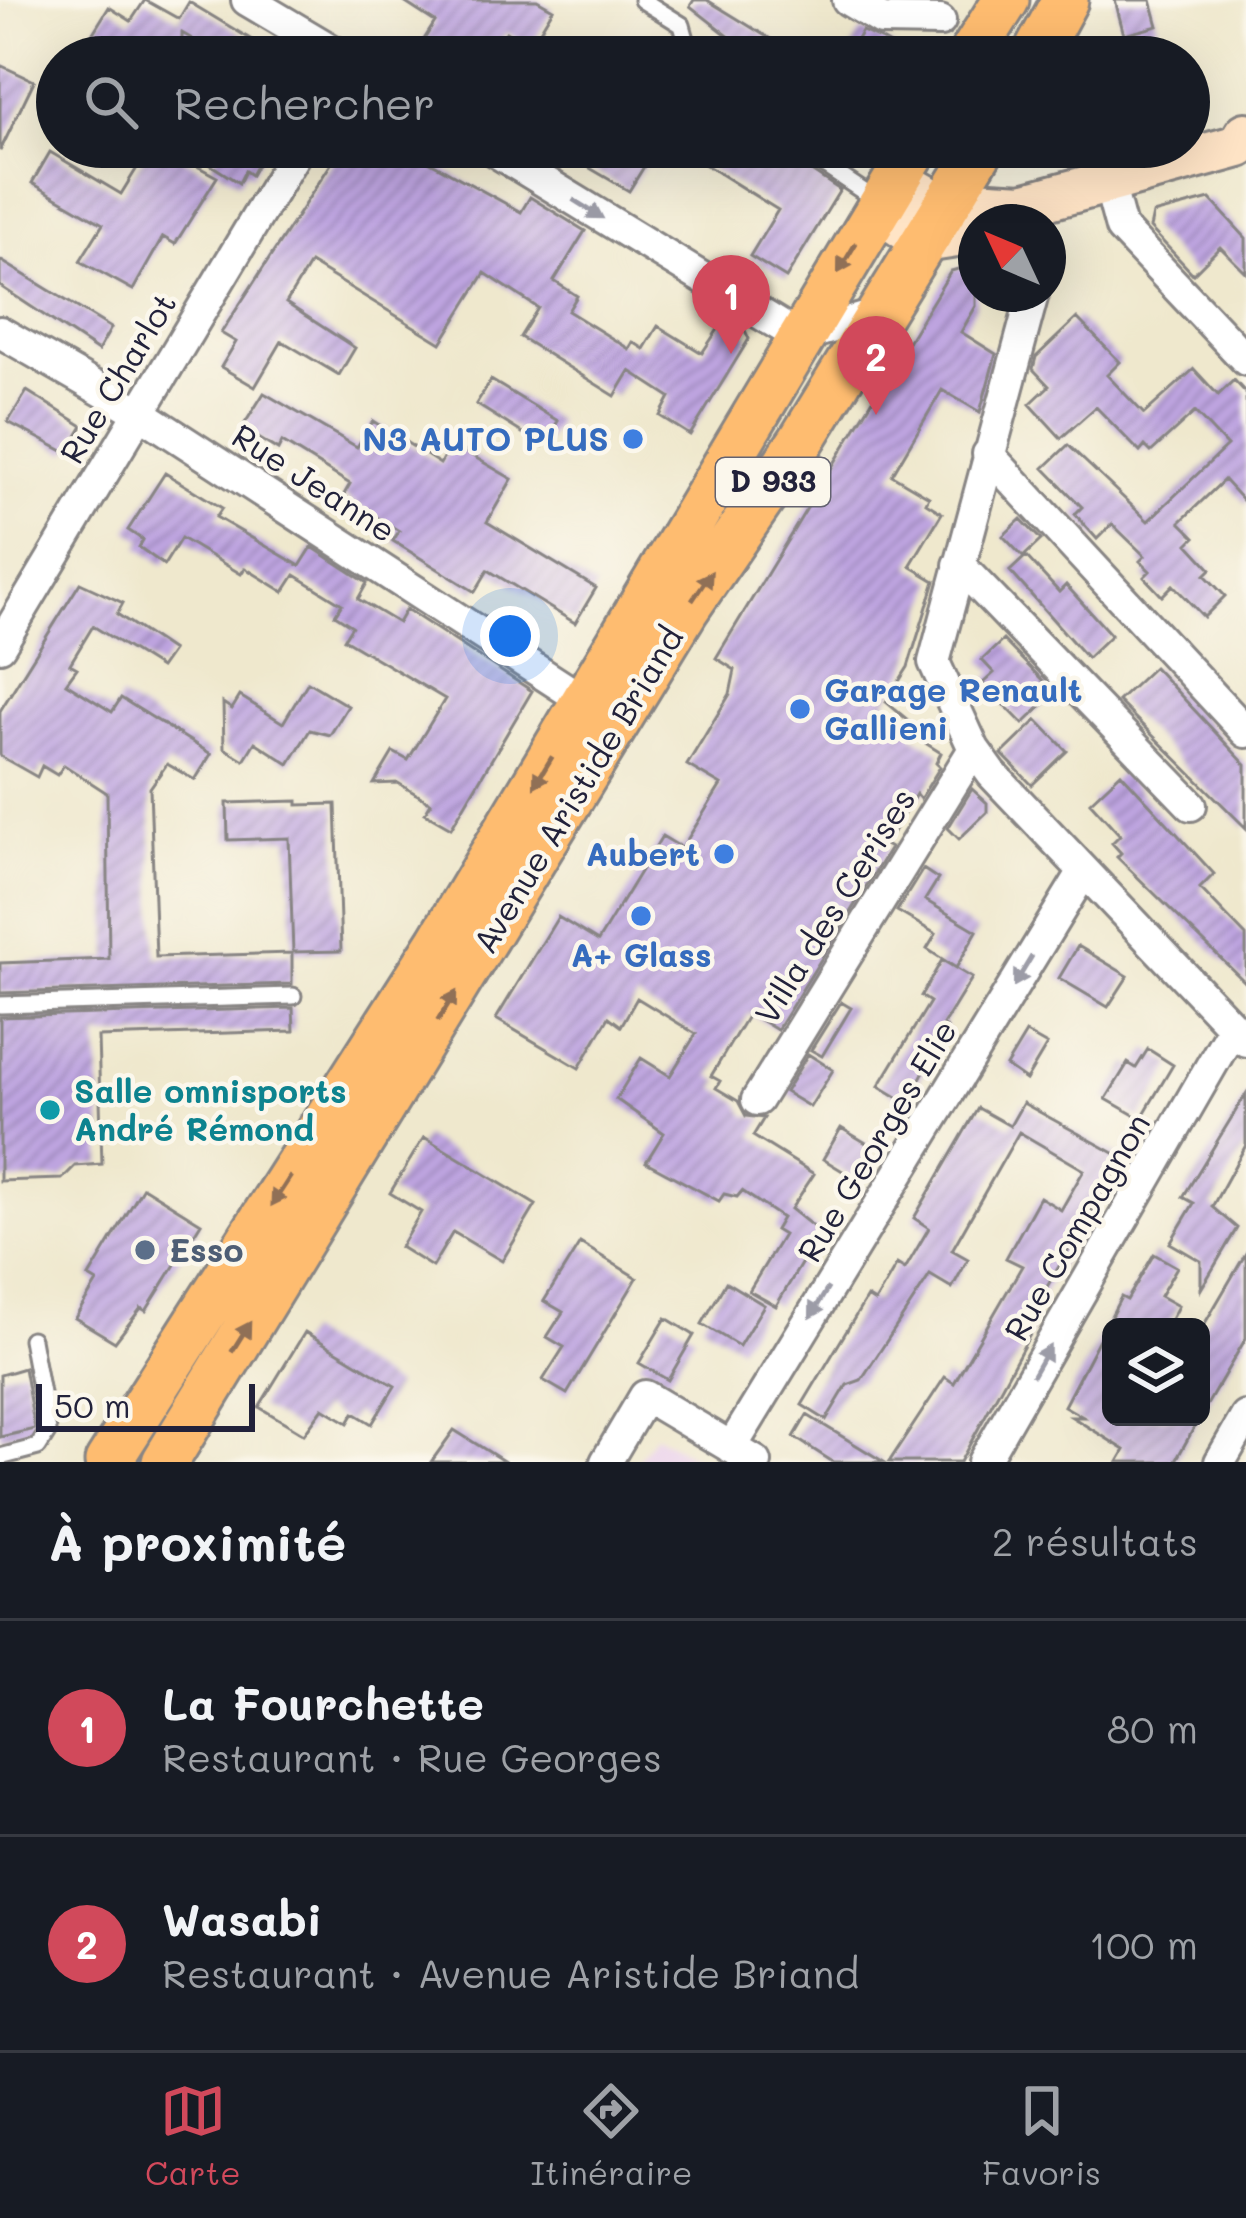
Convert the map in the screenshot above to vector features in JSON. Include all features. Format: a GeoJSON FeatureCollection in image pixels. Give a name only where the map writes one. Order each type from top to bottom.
{"type":"FeatureCollection","features":[{"type":"Feature","properties":{"kind":"main road"},"geometry":{"type":"LineString","coordinates":[[983,36],[1006,0]]}},
{"type":"Feature","properties":{"kind":"main road"},"geometry":{"type":"LineString","coordinates":[[1045,36],[1065,0]]}},
{"type":"Feature","properties":{"kind":"main road"},"geometry":{"type":"LineString","coordinates":[[1210,162],[1244,148]]}},
{"type":"Feature","properties":{"kind":"main road"},"geometry":{"type":"LineString","coordinates":[[1210,160],[1244,148]]}},
{"type":"Feature","properties":{"kind":"main road","name":"Avenue Aristide Briand"},"geometry":{"type":"LineString","coordinates":[[172,1449],[675,628],[800,443],[878,314],[948,227],[973,168]]}},
{"type":"Feature","properties":{"kind":"main road"},"geometry":{"type":"LineString","coordinates":[[1066,208],[1185,168]]}},
{"type":"Feature","properties":{"kind":"main road"},"geometry":{"type":"LineString","coordinates":[[1066,211],[1114,202],[1196,168]]}},
{"type":"Feature","properties":{"kind":"main road"},"geometry":{"type":"LineString","coordinates":[[898,176],[896,222],[948,227]]}},
{"type":"Feature","properties":{"kind":"main road","name":"Avenue Aristide Briand"},"geometry":{"type":"LineString","coordinates":[[108,1462],[500,843],[898,176]]}},
{"type":"Feature","properties":{"kind":"main road"},"geometry":{"type":"LineString","coordinates":[[972,204],[1007,204]]}},
{"type":"Feature","properties":{"kind":"street"},"geometry":{"type":"LineString","coordinates":[[247,0],[308,36]]}},
{"type":"Feature","properties":{"kind":"street"},"geometry":{"type":"LineString","coordinates":[[848,0],[881,20],[938,10],[955,36]]}},
{"type":"Feature","properties":{"kind":"street","name":"Rue Charlot"},"geometry":{"type":"LineString","coordinates":[[0,646],[285,168]]}},
{"type":"Feature","properties":{"kind":"street"},"geometry":{"type":"LineString","coordinates":[[522,168],[800,337],[878,314]]}},
{"type":"Feature","properties":{"kind":"street"},"geometry":{"type":"LineString","coordinates":[[1114,202],[1121,227],[1246,360]]}},
{"type":"Feature","properties":{"kind":"street"},"geometry":{"type":"LineString","coordinates":[[1028,312],[934,662],[974,749],[1240,1034]]}},
{"type":"Feature","properties":{"kind":"street","name":"Rue Jeanne"},"geometry":{"type":"LineString","coordinates":[[0,332],[139,412],[586,702]]}},
{"type":"Feature","properties":{"kind":"street"},"geometry":{"type":"LineString","coordinates":[[988,454],[1246,732]]}},
{"type":"Feature","properties":{"kind":"street"},"geometry":{"type":"LineString","coordinates":[[959,565],[1191,805]]}},
{"type":"Feature","properties":{"kind":"street","name":"Villa des Cerises"},"geometry":{"type":"LineString","coordinates":[[757,1100],[974,749]]}},
{"type":"Feature","properties":{"kind":"street","name":"Rue Georges Elie"},"geometry":{"type":"LineString","coordinates":[[744,1455],[1084,871]]}},
{"type":"Feature","properties":{"kind":"street","name":"Rue Compagnon"},"geometry":{"type":"LineString","coordinates":[[983,1462],[1240,1034]]}},
{"type":"Feature","properties":{"kind":"street"},"geometry":{"type":"LineString","coordinates":[[606,1462],[646,1396],[744,1455]]}},
{"type":"Feature","properties":{"kind":"street"},"geometry":{"type":"LineString","coordinates":[[1220,1462],[1246,1417]]}},
{"type":"Feature","properties":{"kind":"lane"},"geometry":{"type":"LineString","coordinates":[[642,0],[682,26],[685,36]]}},
{"type":"Feature","properties":{"kind":"lane"},"geometry":{"type":"LineString","coordinates":[[0,1005],[293,996]]}},
{"type":"Feature","properties":{"kind":"lane"},"geometry":{"type":"LineString","coordinates":[[0,1457],[38,1447],[48,1431],[31,1339]]}},
{"type":"Feature","properties":{"kind":"shaded area"},"geometry":{"type":"Polygon","coordinates":[[[655,1435],[703,1462],[637,1462],[655,1435]]]}},
{"type":"Feature","properties":{"kind":"building"},"geometry":{"type":"Polygon","coordinates":[[[145,0],[179,19],[189,2],[245,36],[91,36],[109,7],[131,21],[145,0]]]}},
{"type":"Feature","properties":{"kind":"building"},"geometry":{"type":"Polygon","coordinates":[[[401,0],[537,0],[553,9],[537,36],[506,32],[503,36],[426,36],[435,22],[401,0]]]}},
{"type":"Feature","properties":{"kind":"building"},"geometry":{"type":"Polygon","coordinates":[[[694,0],[707,0],[766,36],[728,36],[690,6],[694,0]]]}},
{"type":"Feature","properties":{"kind":"building"},"geometry":{"type":"Polygon","coordinates":[[[1115,0],[1151,0],[1158,26],[1124,35],[1115,0]]]}},
{"type":"Feature","properties":{"kind":"building"},"geometry":{"type":"Polygon","coordinates":[[[0,65],[34,81],[0,151],[0,65]]]}},
{"type":"Feature","properties":{"kind":"building"},"geometry":{"type":"Polygon","coordinates":[[[41,168],[77,168],[121,194],[137,168],[200,168],[217,177],[175,244],[163,237],[133,290],[80,261],[103,224],[32,183],[41,168]]]}},
{"type":"Feature","properties":{"kind":"building"},"geometry":{"type":"Polygon","coordinates":[[[216,168],[255,168],[251,175],[245,171],[239,183],[216,168]]]}},
{"type":"Feature","properties":{"kind":"building"},"geometry":{"type":"Polygon","coordinates":[[[328,168],[441,168],[521,212],[530,197],[585,231],[554,281],[577,296],[568,311],[629,349],[633,342],[644,349],[658,326],[702,353],[727,316],[743,326],[749,339],[690,435],[660,416],[670,397],[630,371],[615,396],[520,337],[538,308],[485,273],[441,343],[310,263],[286,303],[355,348],[339,375],[282,341],[255,387],[221,367],[236,342],[221,333],[328,168]]]}},
{"type":"Feature","properties":{"kind":"building"},"geometry":{"type":"Polygon","coordinates":[[[590,168],[643,168],[629,191],[590,168]]]}},
{"type":"Feature","properties":{"kind":"building"},"geometry":{"type":"Polygon","coordinates":[[[711,168],[807,168],[840,190],[786,278],[750,256],[778,210],[711,168]]]}},
{"type":"Feature","properties":{"kind":"building"},"geometry":{"type":"Polygon","coordinates":[[[1210,199],[1246,238],[1246,273],[1220,247],[1193,274],[1150,228],[1153,214],[1210,199]]]}},
{"type":"Feature","properties":{"kind":"building"},"geometry":{"type":"Polygon","coordinates":[[[0,260],[111,328],[98,351],[0,286],[0,260]]]}},
{"type":"Feature","properties":{"kind":"building"},"geometry":{"type":"Polygon","coordinates":[[[958,269],[958,312],[973,312],[961,332],[996,354],[980,412],[942,390],[892,475],[929,497],[926,503],[942,513],[910,566],[935,581],[908,667],[886,702],[915,726],[911,734],[941,753],[936,763],[940,767],[920,799],[916,794],[885,845],[890,848],[777,1030],[749,1013],[711,1076],[720,1081],[716,1088],[738,1101],[746,1116],[764,1118],[753,1136],[814,1174],[791,1209],[820,1232],[776,1306],[749,1291],[783,1235],[775,1230],[782,1218],[742,1191],[737,1197],[724,1194],[719,1201],[646,1162],[664,1133],[616,1099],[641,1058],[670,1076],[696,1034],[637,998],[621,1026],[609,1017],[579,1068],[496,1019],[558,917],[598,941],[662,836],[682,848],[721,785],[687,765],[730,694],[735,670],[716,658],[951,271],[958,269]]]}},
{"type":"Feature","properties":{"kind":"building"},"geometry":{"type":"Polygon","coordinates":[[[1077,318],[1120,362],[1107,375],[1144,414],[1194,369],[1218,395],[1234,380],[1246,393],[1246,504],[1224,480],[1180,522],[1195,537],[1188,544],[1211,569],[1205,575],[1225,596],[1204,617],[1173,585],[1162,596],[1144,577],[1150,571],[1140,561],[1145,556],[1112,524],[1097,539],[1075,514],[1082,507],[1044,468],[1068,445],[1148,521],[1227,446],[1195,412],[1151,452],[1145,446],[1140,452],[1096,407],[1061,438],[1030,404],[1049,386],[1033,369],[1036,357],[1077,318]]]}},
{"type":"Feature","properties":{"kind":"building"},"geometry":{"type":"Polygon","coordinates":[[[491,380],[558,421],[543,446],[476,404],[491,380]]]}},
{"type":"Feature","properties":{"kind":"building"},"geometry":{"type":"Polygon","coordinates":[[[27,391],[83,426],[67,453],[8,422],[27,391]]]}},
{"type":"Feature","properties":{"kind":"building"},"geometry":{"type":"Polygon","coordinates":[[[264,393],[357,447],[373,421],[440,464],[452,444],[512,479],[487,522],[596,588],[575,623],[488,570],[475,592],[393,541],[399,531],[343,496],[350,484],[282,442],[278,450],[242,428],[264,393]]]}},
{"type":"Feature","properties":{"kind":"building"},"geometry":{"type":"Polygon","coordinates":[[[165,473],[222,508],[216,517],[300,566],[312,547],[367,583],[358,599],[398,623],[406,609],[532,691],[451,828],[425,813],[431,803],[398,783],[374,784],[393,752],[408,760],[445,699],[344,639],[352,626],[335,615],[342,604],[295,575],[284,592],[245,568],[241,574],[181,538],[164,565],[139,547],[143,540],[128,530],[165,473]]]}},
{"type":"Feature","properties":{"kind":"building"},"geometry":{"type":"Polygon","coordinates":[[[1021,519],[1041,540],[1023,557],[1003,536],[1021,519]]]}},
{"type":"Feature","properties":{"kind":"building"},"geometry":{"type":"Polygon","coordinates":[[[1026,556],[1059,592],[1066,585],[1111,635],[1087,658],[1010,571],[1026,556]]]}},
{"type":"Feature","properties":{"kind":"building"},"geometry":{"type":"Polygon","coordinates":[[[80,583],[123,603],[117,614],[172,651],[160,668],[93,626],[70,664],[77,668],[66,683],[112,712],[121,698],[211,754],[195,780],[167,764],[150,788],[156,957],[292,953],[292,984],[0,993],[0,963],[109,959],[107,793],[64,765],[57,775],[42,766],[37,777],[0,756],[0,711],[80,583]]]}},
{"type":"Feature","properties":{"kind":"building"},"geometry":{"type":"Polygon","coordinates":[[[1003,640],[1055,693],[1023,724],[983,683],[994,673],[982,660],[1003,640]]]}},
{"type":"Feature","properties":{"kind":"building"},"geometry":{"type":"Polygon","coordinates":[[[1154,667],[1246,765],[1246,828],[1118,701],[1154,667]]]}},
{"type":"Feature","properties":{"kind":"building"},"geometry":{"type":"Polygon","coordinates":[[[308,682],[348,706],[330,735],[310,730],[289,764],[255,742],[244,760],[224,748],[223,703],[232,709],[240,696],[283,723],[308,682]]]}},
{"type":"Feature","properties":{"kind":"building"},"geometry":{"type":"Polygon","coordinates":[[[1037,720],[1067,751],[1032,785],[1002,754],[1037,720]]]}},
{"type":"Feature","properties":{"kind":"building"},"geometry":{"type":"Polygon","coordinates":[[[1121,773],[1214,874],[1200,888],[1246,936],[1246,983],[1117,857],[1121,853],[1112,843],[1120,835],[1090,802],[1121,773]]]}},
{"type":"Feature","properties":{"kind":"building"},"geometry":{"type":"Polygon","coordinates":[[[972,789],[987,803],[987,812],[959,839],[948,828],[972,789]]]}},
{"type":"Feature","properties":{"kind":"building"},"geometry":{"type":"Polygon","coordinates":[[[298,801],[298,805],[336,804],[341,951],[293,952],[289,838],[228,840],[227,803],[298,801]]]}},
{"type":"Feature","properties":{"kind":"building"},"geometry":{"type":"Polygon","coordinates":[[[923,869],[938,879],[925,900],[977,931],[956,968],[927,949],[936,934],[897,911],[923,869]]]}},
{"type":"Feature","properties":{"kind":"building"},"geometry":{"type":"Polygon","coordinates":[[[1078,946],[1128,976],[1108,1007],[1059,978],[1078,946]]]}},
{"type":"Feature","properties":{"kind":"building"},"geometry":{"type":"Polygon","coordinates":[[[942,960],[972,978],[943,1025],[947,1028],[907,1103],[879,1086],[930,1002],[921,996],[942,960]]]}},
{"type":"Feature","properties":{"kind":"building"},"geometry":{"type":"Polygon","coordinates":[[[841,1002],[851,1008],[822,1056],[811,1050],[841,1002]]]}},
{"type":"Feature","properties":{"kind":"building"},"geometry":{"type":"Polygon","coordinates":[[[293,1008],[294,1031],[98,1037],[102,1164],[75,1166],[62,1179],[0,1181],[0,1017],[293,1008]]]}},
{"type":"Feature","properties":{"kind":"building"},"geometry":{"type":"Polygon","coordinates":[[[1026,1033],[1047,1045],[1026,1080],[1006,1066],[1026,1033]]]}},
{"type":"Feature","properties":{"kind":"building"},"geometry":{"type":"Polygon","coordinates":[[[1148,1049],[1173,1065],[1141,1119],[1106,1099],[1128,1063],[1136,1068],[1148,1049]]]}},
{"type":"Feature","properties":{"kind":"building"},"geometry":{"type":"Polygon","coordinates":[[[808,1054],[833,1070],[810,1107],[785,1092],[808,1054]]]}},
{"type":"Feature","properties":{"kind":"building"},"geometry":{"type":"Polygon","coordinates":[[[1246,1094],[1246,1145],[1212,1207],[1237,1228],[1201,1289],[1201,1261],[1170,1243],[1194,1203],[1183,1197],[1246,1094]]]}},
{"type":"Feature","properties":{"kind":"building"},"geometry":{"type":"Polygon","coordinates":[[[1023,1103],[1123,1158],[1025,1324],[1033,1329],[960,1462],[889,1462],[945,1377],[954,1383],[1022,1266],[1006,1258],[1040,1197],[1061,1210],[1084,1170],[1019,1132],[952,1250],[968,1259],[952,1288],[930,1275],[861,1380],[847,1385],[826,1420],[802,1405],[867,1297],[875,1302],[897,1264],[905,1269],[929,1228],[914,1218],[978,1108],[1010,1126],[1023,1103]]]}},
{"type":"Feature","properties":{"kind":"building"},"geometry":{"type":"Polygon","coordinates":[[[841,1128],[873,1147],[854,1178],[823,1159],[841,1128]]]}},
{"type":"Feature","properties":{"kind":"building"},"geometry":{"type":"Polygon","coordinates":[[[424,1137],[536,1205],[502,1261],[453,1232],[432,1267],[400,1247],[421,1212],[390,1193],[424,1137]]]}},
{"type":"Feature","properties":{"kind":"building","name":"Esso"},"geometry":{"type":"Polygon","coordinates":[[[143,1187],[201,1223],[146,1311],[141,1308],[115,1342],[75,1318],[97,1282],[89,1277],[143,1187]]]}},
{"type":"Feature","properties":{"kind":"building"},"geometry":{"type":"Polygon","coordinates":[[[580,1243],[637,1278],[567,1394],[543,1380],[564,1347],[547,1337],[563,1312],[544,1301],[580,1243]]]}},
{"type":"Feature","properties":{"kind":"building"},"geometry":{"type":"Polygon","coordinates":[[[1246,1253],[1246,1338],[1210,1400],[1210,1318],[1246,1253]]]}},
{"type":"Feature","properties":{"kind":"building"},"geometry":{"type":"Polygon","coordinates":[[[1154,1254],[1177,1267],[1160,1296],[1178,1306],[1172,1318],[1110,1318],[1121,1297],[1127,1300],[1154,1254]]]}},
{"type":"Feature","properties":{"kind":"building"},"geometry":{"type":"Polygon","coordinates":[[[726,1282],[764,1305],[739,1346],[702,1324],[726,1282]]]}},
{"type":"Feature","properties":{"kind":"building"},"geometry":{"type":"Polygon","coordinates":[[[666,1318],[694,1335],[668,1380],[639,1363],[666,1318]]]}},
{"type":"Feature","properties":{"kind":"building"},"geometry":{"type":"Polygon","coordinates":[[[305,1332],[395,1386],[372,1424],[354,1413],[348,1423],[323,1408],[304,1434],[259,1407],[305,1332]]]}},
{"type":"Feature","properties":{"kind":"building"},"geometry":{"type":"Polygon","coordinates":[[[1102,1333],[1102,1426],[1195,1426],[1175,1462],[1118,1462],[1125,1450],[1072,1417],[1083,1417],[1064,1406],[1102,1333]]]}},
{"type":"Feature","properties":{"kind":"building"},"geometry":{"type":"Polygon","coordinates":[[[24,1368],[35,1429],[0,1437],[0,1375],[24,1368]]]}},
{"type":"Feature","properties":{"kind":"building"},"geometry":{"type":"Polygon","coordinates":[[[807,1415],[884,1462],[833,1462],[794,1437],[807,1415]]]}},
{"type":"Feature","properties":{"kind":"building"},"geometry":{"type":"Polygon","coordinates":[[[454,1430],[505,1462],[431,1462],[454,1430]]]}},
{"type":"Feature","properties":{"kind":"place","name":"La Fourchette"},"geometry":{"type":"Point","coordinates":[731,354]}},
{"type":"Feature","properties":{"kind":"place","name":"Wasabi"},"geometry":{"type":"Point","coordinates":[876,415]}},
{"type":"Feature","properties":{"kind":"place","name":"N3 AUTO PLUS"},"geometry":{"type":"Point","coordinates":[633,439]}},
{"type":"Feature","properties":{"kind":"place","name":"Garage Renault Gallieni"},"geometry":{"type":"Point","coordinates":[800,709]}},
{"type":"Feature","properties":{"kind":"place","name":"Aubert"},"geometry":{"type":"Point","coordinates":[724,854]}},
{"type":"Feature","properties":{"kind":"place","name":"A+ Glass"},"geometry":{"type":"Point","coordinates":[641,916]}},
{"type":"Feature","properties":{"kind":"place","name":"Salle omnisports André Rémond"},"geometry":{"type":"Point","coordinates":[50,1110]}},
{"type":"Feature","properties":{"kind":"place","name":"Esso"},"geometry":{"type":"Point","coordinates":[145,1250]}}]}
